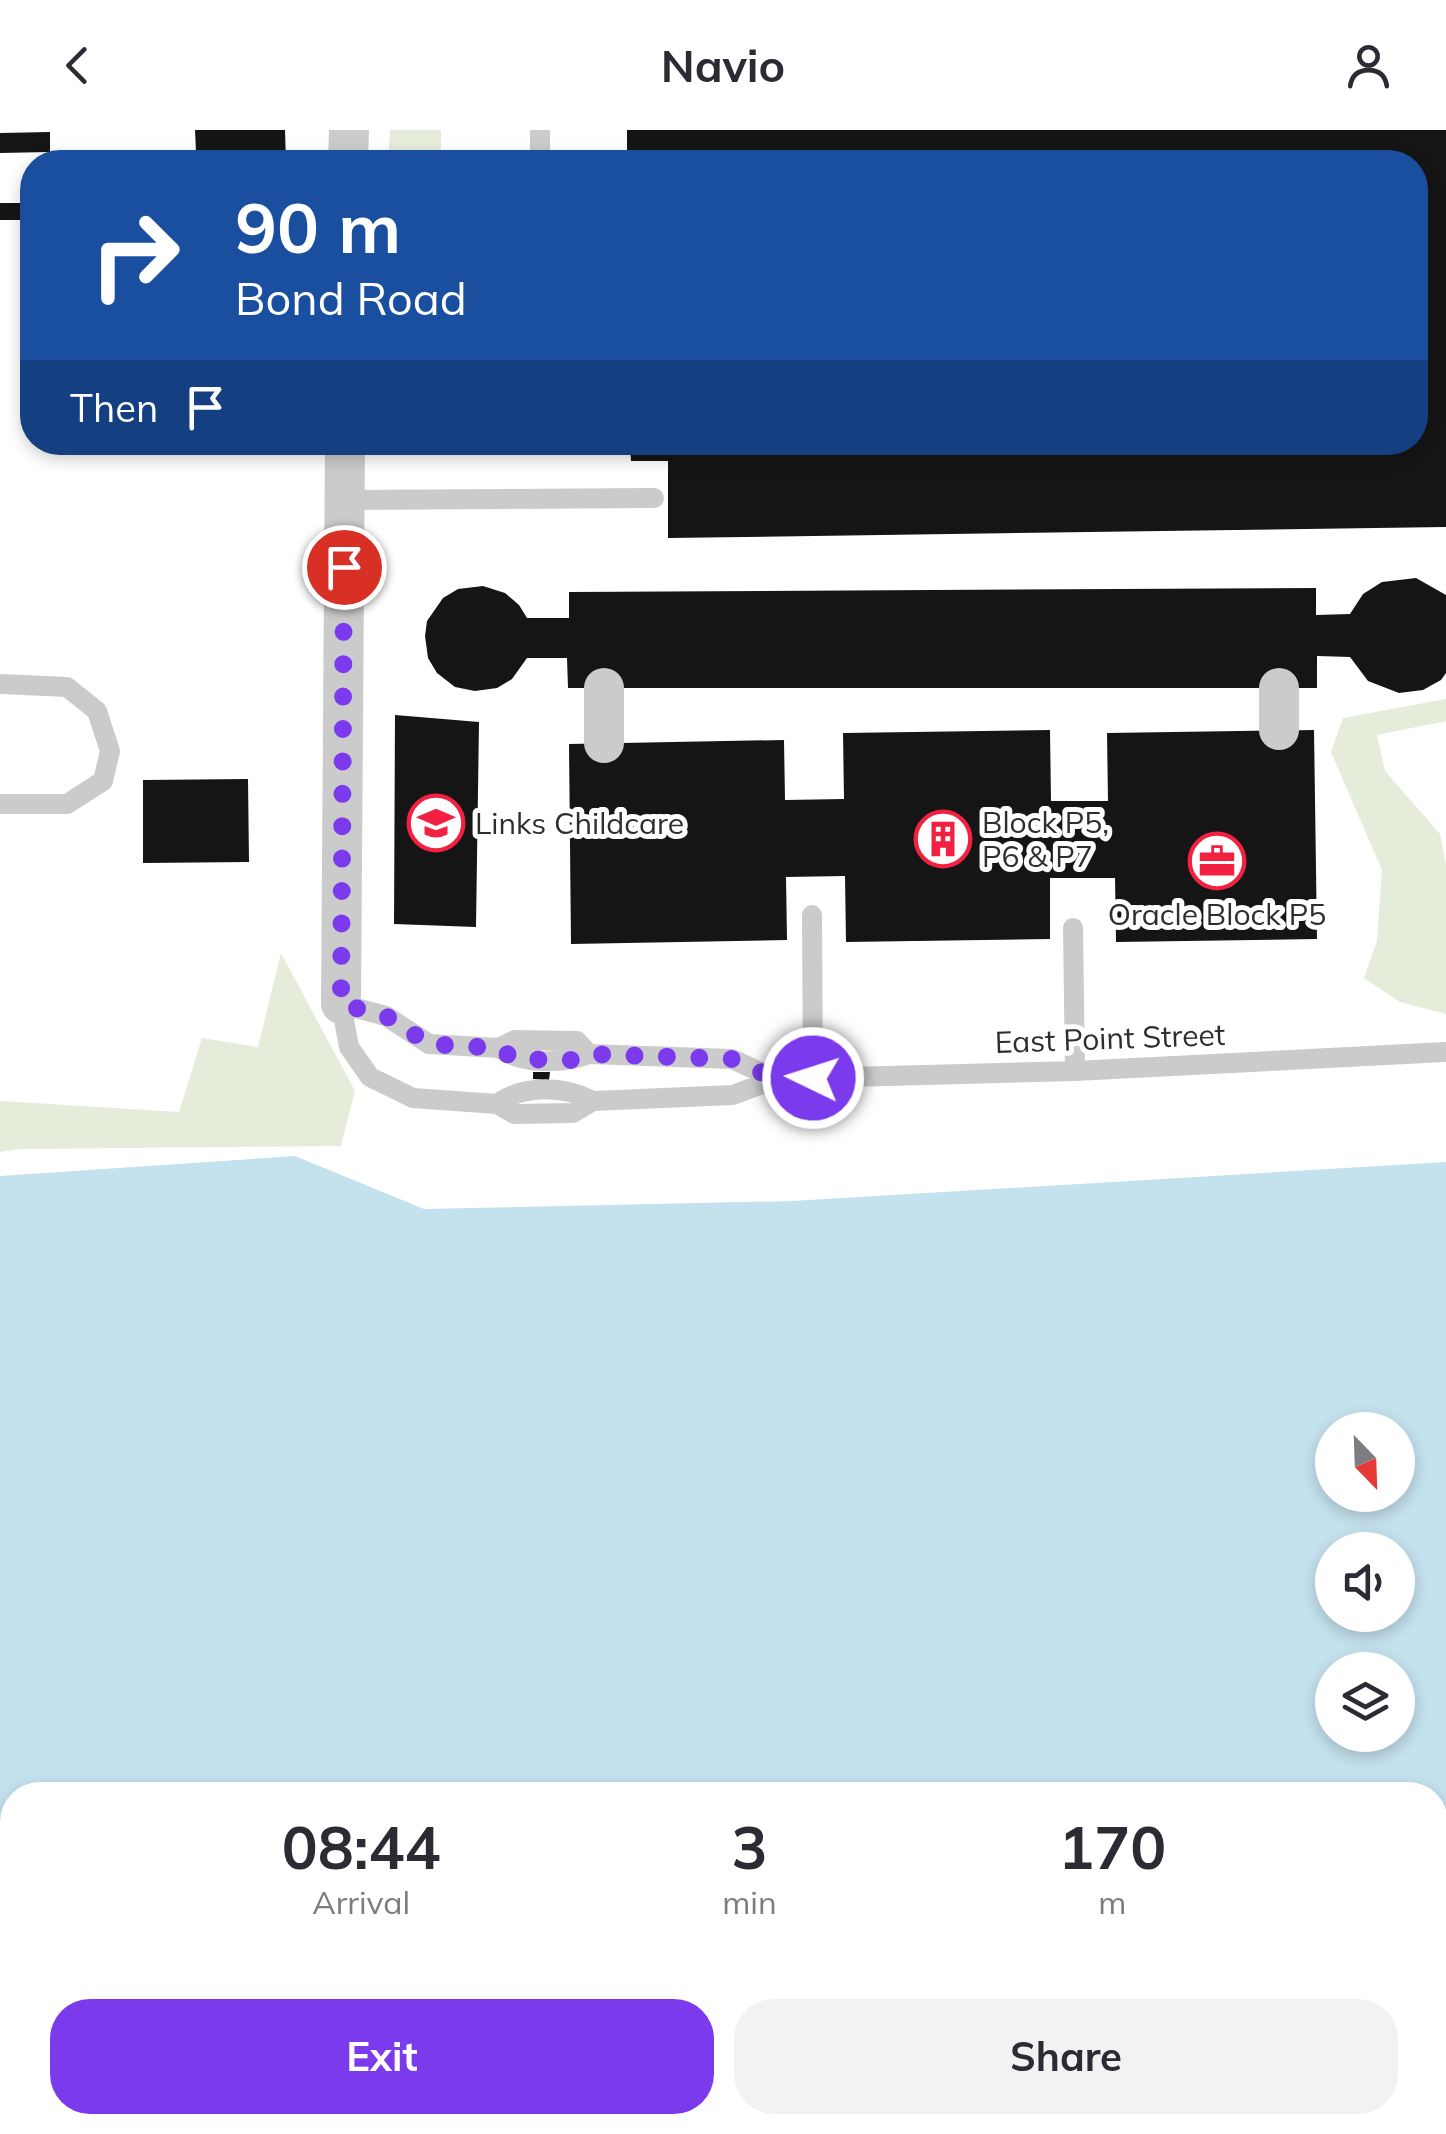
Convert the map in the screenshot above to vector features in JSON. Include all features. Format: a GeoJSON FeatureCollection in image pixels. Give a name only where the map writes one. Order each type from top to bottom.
{"type":"FeatureCollection","features":[{"type":"Feature","properties":{"kind":"street"},"geometry":{"type":"LineString","coordinates":[[341,1004],[345,455]]}},
{"type":"Feature","properties":{"kind":"street"},"geometry":{"type":"LineString","coordinates":[[604,688],[604,743]]}},
{"type":"Feature","properties":{"kind":"street"},"geometry":{"type":"LineString","coordinates":[[1279,688],[1279,730]]}},
{"type":"Feature","properties":{"kind":"lane"},"geometry":{"type":"LineString","coordinates":[[344,500],[654,498]]}},
{"type":"Feature","properties":{"kind":"lane"},"geometry":{"type":"LineString","coordinates":[[0,684],[67,687],[96,711],[110,751],[104,781],[66,804],[0,804]]}},
{"type":"Feature","properties":{"kind":"lane"},"geometry":{"type":"LineString","coordinates":[[812,914],[813,1078]]}},
{"type":"Feature","properties":{"kind":"lane"},"geometry":{"type":"LineString","coordinates":[[1073,928],[1074,1071]]}},
{"type":"Feature","properties":{"kind":"lane"},"geometry":{"type":"LineString","coordinates":[[341,1004],[386,1016],[429,1044],[499,1048],[516,1040],[578,1042],[589,1054],[732,1059],[776,1079],[733,1095],[593,1101],[572,1112],[514,1114],[497,1104],[413,1098],[370,1077],[349,1047],[341,1004]]}},
{"type":"Feature","properties":{"kind":"lane","name":"East Point Street"},"geometry":{"type":"LineString","coordinates":[[776,1079],[1074,1071],[1446,1052]]}},
{"type":"Feature","properties":{"kind":"green space"},"geometry":{"type":"Polygon","coordinates":[[[390,130],[441,130],[441,150],[389,150],[390,130]]]}},
{"type":"Feature","properties":{"kind":"green space"},"geometry":{"type":"Polygon","coordinates":[[[1446,699],[1446,721],[1377,735],[1385,771],[1440,834],[1446,865],[1446,1014],[1400,1002],[1364,978],[1377,941],[1382,870],[1331,752],[1343,718],[1446,699]]]}},
{"type":"Feature","properties":{"kind":"green space"},"geometry":{"type":"Polygon","coordinates":[[[281,953],[355,1091],[341,1146],[0,1152],[0,1101],[179,1112],[202,1038],[258,1047],[281,953]]]}},
{"type":"Feature","properties":{"kind":"water"},"geometry":{"type":"Polygon","coordinates":[[[295,1156],[424,1209],[792,1201],[1446,1162],[1446,1782],[0,1782],[0,1176],[295,1156]]]}},
{"type":"Feature","properties":{"kind":"building"},"geometry":{"type":"Polygon","coordinates":[[[195,130],[285,130],[286,150],[196,150],[195,130]]]}},
{"type":"Feature","properties":{"kind":"building"},"geometry":{"type":"Polygon","coordinates":[[[627,130],[1446,130],[1446,527],[668,538],[668,461],[631,461],[631,455],[1428,455],[1428,150],[627,150],[627,130]]]}},
{"type":"Feature","properties":{"kind":"building"},"geometry":{"type":"Polygon","coordinates":[[[50,132],[50,150],[0,153],[0,133],[50,132]]]}},
{"type":"Feature","properties":{"kind":"building"},"geometry":{"type":"Polygon","coordinates":[[[0,203],[20,203],[20,220],[0,220],[0,203]]]}},
{"type":"Feature","properties":{"kind":"building"},"geometry":{"type":"Polygon","coordinates":[[[1416,578],[1446,595],[1446,673],[1423,690],[1399,693],[1368,681],[1350,657],[1317,656],[1317,688],[568,688],[567,658],[527,658],[512,679],[497,688],[475,691],[455,687],[437,673],[428,658],[425,636],[427,621],[443,598],[458,589],[483,586],[505,593],[527,618],[569,618],[569,592],[1316,588],[1316,615],[1350,614],[1363,594],[1382,582],[1416,578]]]}},
{"type":"Feature","properties":{"kind":"building","name":"Links Childcare"},"geometry":{"type":"Polygon","coordinates":[[[395,715],[479,722],[476,927],[394,924],[395,715]]]}},
{"type":"Feature","properties":{"kind":"building","name":"Block P5, P6 & P7"},"geometry":{"type":"Polygon","coordinates":[[[1050,730],[1051,801],[1108,801],[1107,733],[1314,730],[1317,939],[1116,942],[1115,878],[1050,878],[1050,939],[846,942],[845,876],[786,877],[787,940],[571,944],[569,744],[784,740],[785,800],[844,799],[843,733],[1050,730]]]}},
{"type":"Feature","properties":{"kind":"building"},"geometry":{"type":"Polygon","coordinates":[[[248,779],[249,862],[143,863],[143,780],[248,779]]]}},
{"type":"Feature","properties":{"kind":"building"},"geometry":{"type":"Polygon","coordinates":[[[533,1072],[550,1072],[549,1080],[533,1079],[533,1072]]]}},
{"type":"Feature","properties":{"kind":"place","name":"Links Childcare"},"geometry":{"type":"Point","coordinates":[436,823]}},
{"type":"Feature","properties":{"kind":"place","name":"Block P5, P6 & P7"},"geometry":{"type":"Point","coordinates":[943,839]}},
{"type":"Feature","properties":{"kind":"place","name":"Oracle Block P5"},"geometry":{"type":"Point","coordinates":[1217,861]}},
{"type":"Feature","properties":{"kind":"route"},"geometry":{"type":"LineString","coordinates":[[344,567],[341,1004],[386,1016],[429,1044],[499,1048],[514,1059],[572,1060],[589,1054],[732,1059],[776,1079],[813,1078]]}}]}
